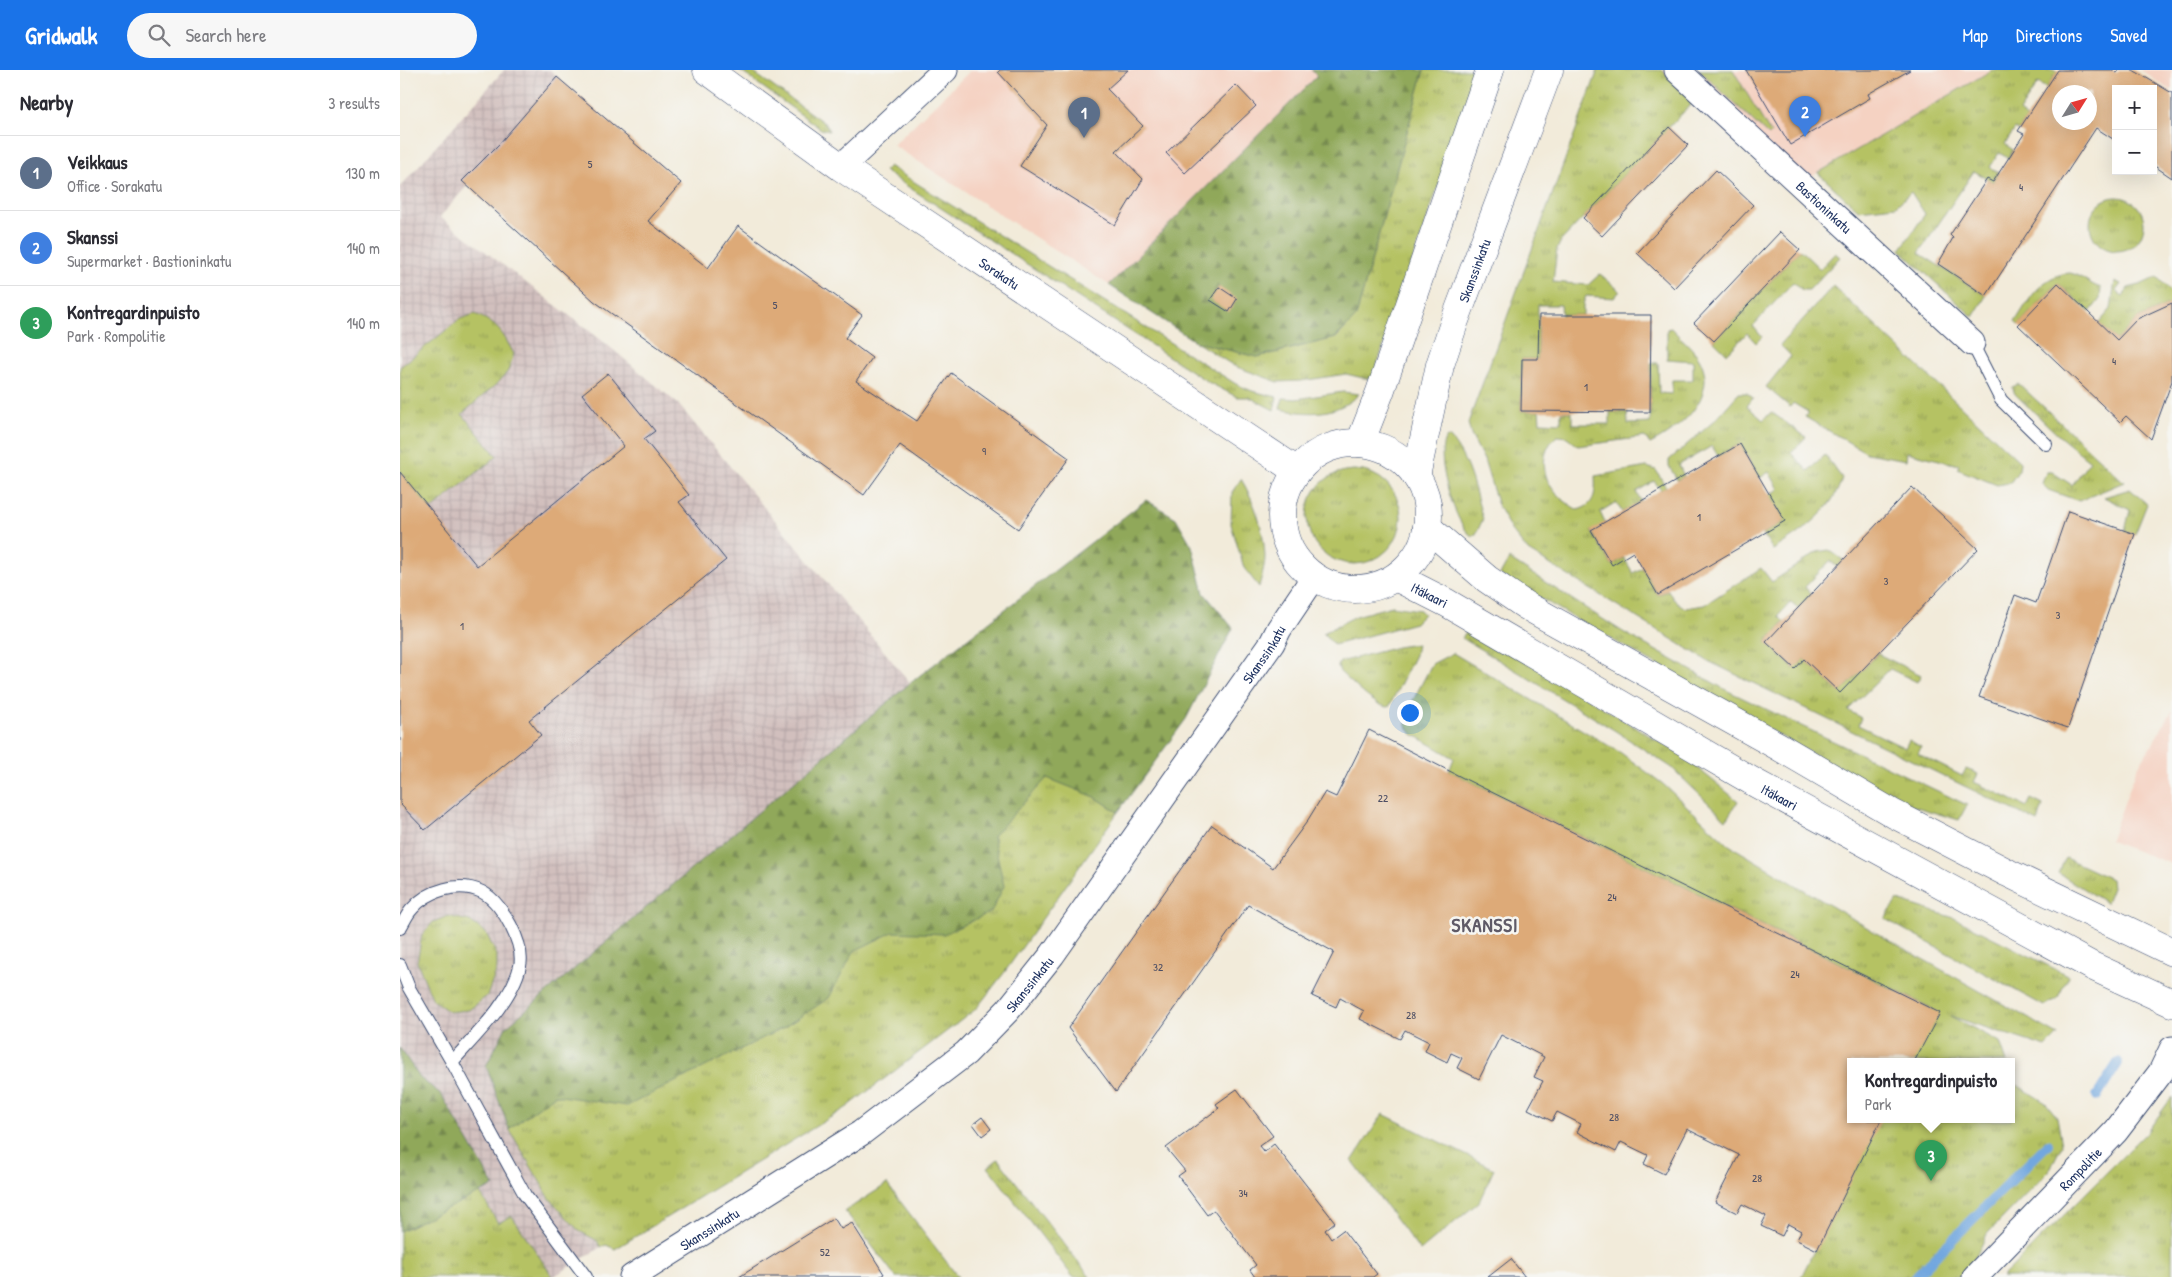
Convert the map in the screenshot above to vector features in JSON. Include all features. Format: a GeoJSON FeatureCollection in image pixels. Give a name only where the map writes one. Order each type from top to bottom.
{"type":"FeatureCollection","features":[{"type":"Feature","properties":{"kind":"street","name":"Sorakatu"},"geometry":{"type":"LineString","coordinates":[[707,70],[841,167],[1297,471]]}},
{"type":"Feature","properties":{"kind":"street"},"geometry":{"type":"LineString","coordinates":[[841,167],[945,70]]}},
{"type":"Feature","properties":{"kind":"street"},"geometry":{"type":"LineString","coordinates":[[1360,443],[1380,392],[1490,70]]}},
{"type":"Feature","properties":{"kind":"street","name":"Skanssinkatu"},"geometry":{"type":"LineString","coordinates":[[1416,476],[1440,365],[1549,70]]}},
{"type":"Feature","properties":{"kind":"street","name":"Bastioninkatu"},"geometry":{"type":"LineString","coordinates":[[1677,70],[1972,343]]}},
{"type":"Feature","properties":{"kind":"street"},"geometry":{"type":"LineString","coordinates":[[1360,443],[1376,446],[1391,453],[1405,463],[1416,476],[1426,500],[1427,527],[1424,541],[1417,555],[1396,576],[1381,584],[1349,589],[1332,586],[1314,577],[1294,558],[1287,544],[1281,514],[1289,484],[1297,471],[1309,458],[1325,449],[1342,444],[1360,443]]}},
{"type":"Feature","properties":{"kind":"street"},"geometry":{"type":"LineString","coordinates":[[1427,527],[1487,579],[1525,605],[1778,746],[1894,814],[2008,873],[2172,952]]}},
{"type":"Feature","properties":{"kind":"street","name":"Itäkaari"},"geometry":{"type":"LineString","coordinates":[[1396,576],[1774,793],[2092,966],[2172,1003]]}},
{"type":"Feature","properties":{"kind":"street","name":"Skanssinkatu"},"geometry":{"type":"LineString","coordinates":[[632,1277],[861,1133],[966,1053],[1008,1010],[1052,956],[1272,643],[1279,628],[1314,577]]}},
{"type":"Feature","properties":{"kind":"street","name":"Rompolitie"},"geometry":{"type":"LineString","coordinates":[[1976,1277],[2116,1132],[2161,1072],[2172,1049]]}},
{"type":"Feature","properties":{"kind":"lane"},"geometry":{"type":"LineString","coordinates":[[1972,343],[2001,400],[2046,444]]}},
{"type":"Feature","properties":{"kind":"lane"},"geometry":{"type":"LineString","coordinates":[[400,928],[413,908],[426,898],[444,889],[462,887],[483,892],[504,913],[518,941],[520,966],[510,989],[496,1012],[452,1062]]}},
{"type":"Feature","properties":{"kind":"lane"},"geometry":{"type":"LineString","coordinates":[[400,965],[409,988],[525,1195],[586,1277]]}},
{"type":"Feature","properties":{"kind":"shaded area"},"geometry":{"type":"Polygon","coordinates":[[[504,70],[550,70],[560,79],[440,217],[604,342],[678,404],[927,703],[492,1067],[601,1247],[553,1277],[530,1277],[400,1058],[400,187],[504,70]]]}},
{"type":"Feature","properties":{"kind":"shaded area"},"geometry":{"type":"Polygon","coordinates":[[[971,70],[1311,70],[1317,76],[1109,285],[893,145],[971,70]]]}},
{"type":"Feature","properties":{"kind":"shaded area"},"geometry":{"type":"Polygon","coordinates":[[[1662,70],[1992,70],[1788,190],[1662,70]]]}},
{"type":"Feature","properties":{"kind":"shaded area"},"geometry":{"type":"Polygon","coordinates":[[[2140,70],[2172,70],[2172,91],[2140,70]]]}},
{"type":"Feature","properties":{"kind":"shaded area"},"geometry":{"type":"Polygon","coordinates":[[[2172,711],[2172,864],[2110,841],[2136,771],[2172,711]]]}},
{"type":"Feature","properties":{"kind":"green space"},"geometry":{"type":"Polygon","coordinates":[[[739,70],[750,70],[827,125],[829,131],[821,129],[739,70]]]}},
{"type":"Feature","properties":{"kind":"green space"},"geometry":{"type":"Polygon","coordinates":[[[1311,70],[1424,70],[1356,317],[1335,338],[1257,357],[1196,342],[1109,285],[1317,76],[1311,70]]]}},
{"type":"Feature","properties":{"kind":"green space"},"geometry":{"type":"Polygon","coordinates":[[[1424,70],[1478,70],[1372,380],[1346,374],[1301,381],[1278,382],[1234,366],[1196,342],[1257,357],[1336,338],[1356,317],[1424,70]]]}},
{"type":"Feature","properties":{"kind":"green space"},"geometry":{"type":"Polygon","coordinates":[[[1598,70],[1662,70],[1694,101],[1561,241],[1557,249],[1553,282],[1588,285],[1600,274],[1620,291],[1614,298],[1586,296],[1583,304],[1583,315],[1562,315],[1561,305],[1538,305],[1538,359],[1522,359],[1521,411],[1539,411],[1540,422],[1561,423],[1561,412],[1572,412],[1572,424],[1610,424],[1610,412],[1627,412],[1628,424],[1650,423],[1651,363],[1658,363],[1659,393],[1672,394],[1672,380],[1693,380],[1693,361],[1667,359],[1667,329],[1671,328],[1691,347],[1700,360],[1705,374],[1704,387],[1700,399],[1684,421],[1662,438],[1650,444],[1645,437],[1578,446],[1567,437],[1557,436],[1547,449],[1544,465],[1545,473],[1552,488],[1562,499],[1577,510],[1591,502],[1595,488],[1595,476],[1647,467],[1656,470],[1666,487],[1661,490],[1654,481],[1636,492],[1641,501],[1622,512],[1616,502],[1600,512],[1605,523],[1591,531],[1612,565],[1624,558],[1633,573],[1642,568],[1658,595],[1668,590],[1673,599],[1685,608],[1704,605],[1761,568],[1772,582],[1817,552],[1829,550],[1843,560],[1837,567],[1830,561],[1805,587],[1811,594],[1798,608],[1791,602],[1778,616],[1784,622],[1766,642],[1794,669],[1804,659],[1840,693],[1878,654],[1921,675],[1917,682],[1890,669],[1848,710],[1861,718],[1858,725],[1905,748],[1909,740],[1921,747],[1918,754],[1962,776],[1966,769],[1978,774],[1974,782],[2027,807],[2031,799],[2043,805],[2038,822],[1706,660],[1528,551],[1511,530],[1498,506],[1484,460],[1471,435],[1468,423],[1598,70]]]}},
{"type":"Feature","properties":{"kind":"green space"},"geometry":{"type":"Polygon","coordinates":[[[1699,70],[1733,70],[1771,134],[1769,136],[1699,70]]]}},
{"type":"Feature","properties":{"kind":"green space"},"geometry":{"type":"Polygon","coordinates":[[[1992,70],[2053,70],[2057,72],[2046,88],[2038,83],[2019,112],[2027,118],[2018,131],[2015,129],[2005,144],[2013,150],[2008,158],[1999,153],[1990,167],[1998,173],[1993,182],[1974,171],[1919,253],[1986,296],[1973,317],[1900,250],[1925,214],[1911,192],[1896,206],[1858,210],[1818,173],[1992,70]]]}},
{"type":"Feature","properties":{"kind":"green space"},"geometry":{"type":"Polygon","coordinates":[[[889,166],[1236,384],[1252,391],[1277,397],[1274,410],[1249,397],[1237,397],[1208,382],[884,171],[889,166]]]}},
{"type":"Feature","properties":{"kind":"green space"},"geometry":{"type":"Polygon","coordinates":[[[2117,197],[2127,199],[2136,205],[2142,214],[2144,224],[2142,234],[2136,243],[2127,249],[2117,251],[2107,249],[2098,243],[2092,234],[2090,224],[2092,214],[2098,205],[2107,199],[2117,197]]]}},
{"type":"Feature","properties":{"kind":"green space"},"geometry":{"type":"Polygon","coordinates":[[[1800,250],[1820,269],[1835,253],[1840,257],[1809,290],[1802,290],[1793,282],[1753,326],[1762,337],[1756,343],[1747,333],[1727,354],[1714,341],[1800,250]]]}},
{"type":"Feature","properties":{"kind":"green space"},"geometry":{"type":"Polygon","coordinates":[[[2070,273],[2101,288],[2100,299],[2090,312],[2058,283],[2018,325],[2015,322],[2037,290],[2051,278],[2070,273]]]}},
{"type":"Feature","properties":{"kind":"green space"},"geometry":{"type":"Polygon","coordinates":[[[2157,277],[2172,292],[2172,303],[2137,319],[2117,340],[2099,323],[2111,309],[2115,281],[2121,284],[2116,291],[2123,296],[2128,288],[2157,277]]]}},
{"type":"Feature","properties":{"kind":"green space"},"geometry":{"type":"Polygon","coordinates":[[[1833,286],[2020,462],[2019,470],[2010,483],[1997,485],[1957,469],[1959,465],[1907,452],[1906,460],[1867,453],[1805,417],[1808,412],[1793,403],[1790,407],[1766,387],[1791,356],[1780,345],[1833,286]]]}},
{"type":"Feature","properties":{"kind":"green space"},"geometry":{"type":"Polygon","coordinates":[[[475,314],[489,321],[499,330],[514,354],[508,371],[500,381],[462,414],[497,456],[431,510],[400,472],[400,367],[460,319],[475,314]]]}},
{"type":"Feature","properties":{"kind":"green space"},"geometry":{"type":"Polygon","coordinates":[[[2019,384],[2124,482],[2079,501],[2048,490],[2042,484],[2047,472],[2052,472],[2072,485],[2090,461],[2059,436],[2015,394],[2012,387],[2019,384]]]}},
{"type":"Feature","properties":{"kind":"green space"},"geometry":{"type":"Polygon","coordinates":[[[1343,392],[1359,394],[1341,406],[1322,412],[1312,413],[1280,409],[1283,398],[1296,399],[1343,392]]]}},
{"type":"Feature","properties":{"kind":"green space"},"geometry":{"type":"Polygon","coordinates":[[[1739,393],[1747,393],[1753,398],[1747,406],[1763,420],[1771,412],[1806,437],[1791,453],[1808,471],[1825,455],[1842,478],[1831,501],[1815,520],[1773,550],[1763,534],[1785,521],[1770,495],[1779,489],[1769,472],[1760,478],[1740,444],[1718,456],[1712,446],[1679,465],[1684,476],[1677,480],[1669,466],[1669,460],[1713,422],[1739,393]]]}},
{"type":"Feature","properties":{"kind":"green space"},"geometry":{"type":"Polygon","coordinates":[[[1447,437],[1457,446],[1467,466],[1483,519],[1476,534],[1472,536],[1465,530],[1459,519],[1448,488],[1442,457],[1443,445],[1447,437]]]}},
{"type":"Feature","properties":{"kind":"green space"},"geometry":{"type":"Polygon","coordinates":[[[1354,470],[1372,474],[1387,484],[1397,499],[1401,517],[1397,535],[1387,550],[1372,560],[1354,564],[1336,560],[1321,550],[1311,535],[1307,517],[1311,499],[1321,484],[1336,474],[1354,470]]]}},
{"type":"Feature","properties":{"kind":"green space"},"geometry":{"type":"Polygon","coordinates":[[[1241,479],[1251,497],[1263,536],[1265,561],[1259,587],[1244,568],[1231,524],[1232,492],[1241,479]]]}},
{"type":"Feature","properties":{"kind":"green space"},"geometry":{"type":"Polygon","coordinates":[[[2130,489],[2147,504],[2135,534],[2125,531],[2130,510],[2104,497],[2130,489]]]}},
{"type":"Feature","properties":{"kind":"green space"},"geometry":{"type":"Polygon","coordinates":[[[1146,500],[1176,518],[1192,546],[1204,593],[1233,628],[1186,719],[1118,812],[1095,797],[1047,778],[993,836],[1004,886],[991,912],[944,934],[893,932],[854,951],[829,998],[783,1028],[627,1106],[555,1095],[509,1129],[486,1066],[506,1027],[910,683],[1146,500]]]}},
{"type":"Feature","properties":{"kind":"green space"},"geometry":{"type":"Polygon","coordinates":[[[1154,513],[1106,804],[1118,812],[1004,973],[976,1009],[846,1108],[615,1249],[606,1245],[601,1247],[596,1240],[579,1231],[550,1199],[509,1129],[523,1118],[1154,513]]]}},
{"type":"Feature","properties":{"kind":"green space"},"geometry":{"type":"Polygon","coordinates":[[[1509,559],[1623,632],[1726,690],[1967,805],[1959,820],[1890,799],[1500,575],[1509,559]]]}},
{"type":"Feature","properties":{"kind":"green space"},"geometry":{"type":"Polygon","coordinates":[[[1392,606],[1420,610],[1424,614],[1415,623],[1334,645],[1323,633],[1356,616],[1392,606]]]}},
{"type":"Feature","properties":{"kind":"green space"},"geometry":{"type":"Polygon","coordinates":[[[1469,627],[1680,754],[1738,801],[1726,820],[1671,767],[1614,730],[1462,638],[1469,627]]]}},
{"type":"Feature","properties":{"kind":"green space"},"geometry":{"type":"Polygon","coordinates":[[[1417,644],[1415,655],[1389,707],[1377,703],[1363,693],[1340,672],[1338,666],[1340,662],[1397,647],[1417,644]]]}},
{"type":"Feature","properties":{"kind":"green space"},"geometry":{"type":"Polygon","coordinates":[[[1453,653],[1621,753],[1663,784],[1729,845],[1878,934],[2058,1035],[2046,1047],[1950,1016],[2000,1042],[2006,1058],[1909,1058],[1933,1009],[1449,771],[1454,758],[1411,733],[1406,725],[1408,710],[1432,664],[1453,653]]]}},
{"type":"Feature","properties":{"kind":"green space"},"geometry":{"type":"Polygon","coordinates":[[[2066,858],[2111,879],[2112,888],[2106,903],[2058,873],[2066,858]]]}},
{"type":"Feature","properties":{"kind":"green space"},"geometry":{"type":"Polygon","coordinates":[[[1897,900],[1954,918],[2069,976],[2057,999],[2044,1006],[1885,919],[1897,900]]]}},
{"type":"Feature","properties":{"kind":"green space"},"geometry":{"type":"Polygon","coordinates":[[[448,916],[470,921],[486,933],[497,955],[497,969],[487,996],[469,1010],[449,1012],[433,1000],[417,962],[422,935],[433,922],[448,916]]]}},
{"type":"Feature","properties":{"kind":"green space"},"geometry":{"type":"Polygon","coordinates":[[[400,1048],[420,1078],[441,1094],[494,1186],[400,1231],[400,1048]]]}},
{"type":"Feature","properties":{"kind":"green space"},"geometry":{"type":"Polygon","coordinates":[[[400,1058],[498,1223],[512,1216],[551,1274],[551,1277],[400,1277],[400,1058]]]}},
{"type":"Feature","properties":{"kind":"green space"},"geometry":{"type":"Polygon","coordinates":[[[2015,1084],[2046,1103],[2057,1117],[2062,1145],[2049,1171],[1987,1234],[1969,1271],[1968,1277],[1801,1277],[1878,1123],[2015,1123],[2015,1084]]]}},
{"type":"Feature","properties":{"kind":"green space"},"geometry":{"type":"Polygon","coordinates":[[[2172,1097],[2172,1277],[2002,1277],[2147,1132],[2172,1097]]]}},
{"type":"Feature","properties":{"kind":"green space"},"geometry":{"type":"Polygon","coordinates":[[[1383,1114],[1494,1169],[1479,1202],[1420,1251],[1352,1161],[1383,1114]]]}},
{"type":"Feature","properties":{"kind":"green space"},"geometry":{"type":"Polygon","coordinates":[[[998,1159],[1090,1277],[1073,1277],[988,1167],[998,1159]]]}},
{"type":"Feature","properties":{"kind":"green space"},"geometry":{"type":"Polygon","coordinates":[[[887,1184],[958,1277],[896,1277],[845,1211],[887,1184]]]}},
{"type":"Feature","properties":{"kind":"building"},"geometry":{"type":"Polygon","coordinates":[[[1000,70],[1128,70],[1107,89],[1143,126],[1116,151],[1143,179],[1115,225],[1020,166],[1047,125],[998,72],[1000,70]]]}},
{"type":"Feature","properties":{"kind":"building"},"geometry":{"type":"Polygon","coordinates":[[[1746,70],[1910,70],[1868,94],[1870,98],[1790,145],[1746,70]]]}},
{"type":"Feature","properties":{"kind":"building"},"geometry":{"type":"Polygon","coordinates":[[[2058,70],[2112,70],[2117,73],[2119,70],[2133,70],[2172,93],[2172,178],[2157,168],[2157,85],[2112,85],[2112,138],[2097,129],[2097,85],[2052,85],[2052,130],[2095,130],[1986,296],[1938,264],[1953,238],[1950,235],[1987,179],[1993,182],[2024,134],[2018,131],[2058,70]]]}},
{"type":"Feature","properties":{"kind":"building"},"geometry":{"type":"Polygon","coordinates":[[[557,77],[681,183],[648,221],[708,268],[738,226],[862,315],[845,338],[872,358],[856,381],[917,421],[951,373],[1069,458],[1018,529],[900,445],[864,495],[594,301],[462,181],[499,144],[557,77]]]}},
{"type":"Feature","properties":{"kind":"building"},"geometry":{"type":"Polygon","coordinates":[[[1236,85],[1256,106],[1185,173],[1166,153],[1236,85]]]}},
{"type":"Feature","properties":{"kind":"building"},"geometry":{"type":"Polygon","coordinates":[[[1669,127],[1688,145],[1602,236],[1583,218],[1669,127]]]}},
{"type":"Feature","properties":{"kind":"building"},"geometry":{"type":"Polygon","coordinates":[[[1716,170],[1753,205],[1674,288],[1637,253],[1716,170]]]}},
{"type":"Feature","properties":{"kind":"building"},"geometry":{"type":"Polygon","coordinates":[[[1780,232],[1800,250],[1714,341],[1694,323],[1780,232]]]}},
{"type":"Feature","properties":{"kind":"building"},"geometry":{"type":"Polygon","coordinates":[[[2058,283],[2117,340],[2137,319],[2172,303],[2172,381],[2151,439],[2126,416],[2120,422],[2018,325],[2058,283]]]}},
{"type":"Feature","properties":{"kind":"building"},"geometry":{"type":"Polygon","coordinates":[[[1219,287],[1237,299],[1229,312],[1210,300],[1219,287]]]}},
{"type":"Feature","properties":{"kind":"building"},"geometry":{"type":"Polygon","coordinates":[[[1539,315],[1651,315],[1650,412],[1521,411],[1522,359],[1538,359],[1539,315]]]}},
{"type":"Feature","properties":{"kind":"building"},"geometry":{"type":"Polygon","coordinates":[[[608,373],[655,431],[644,439],[689,495],[679,502],[726,560],[529,720],[541,735],[425,830],[400,804],[400,472],[477,566],[624,446],[582,394],[608,373]]]}},
{"type":"Feature","properties":{"kind":"building"},"geometry":{"type":"Polygon","coordinates":[[[1740,444],[1785,521],[1658,595],[1633,552],[1612,565],[1591,530],[1740,444]]]}},
{"type":"Feature","properties":{"kind":"building"},"geometry":{"type":"Polygon","coordinates":[[[1912,487],[1978,549],[1840,693],[1804,659],[1795,669],[1766,642],[1912,487]]]}},
{"type":"Feature","properties":{"kind":"building"},"geometry":{"type":"Polygon","coordinates":[[[2068,511],[2135,534],[2068,728],[1979,697],[2015,595],[2036,603],[2068,511]]]}},
{"type":"Feature","properties":{"kind":"building"},"geometry":{"type":"Polygon","coordinates":[[[1369,730],[1940,1013],[1916,1058],[1847,1058],[1847,1123],[1880,1123],[1817,1250],[1797,1240],[1801,1231],[1788,1224],[1782,1236],[1761,1226],[1766,1216],[1742,1204],[1737,1213],[1715,1202],[1739,1155],[1687,1129],[1664,1174],[1644,1164],[1648,1155],[1621,1142],[1616,1152],[1577,1132],[1581,1124],[1557,1112],[1552,1121],[1528,1109],[1543,1081],[1534,1077],[1544,1057],[1501,1035],[1479,1079],[1457,1068],[1462,1058],[1451,1053],[1447,1062],[1425,1051],[1429,1042],[1405,1030],[1400,1039],[1360,1019],[1364,1011],[1340,998],[1336,1007],[1312,996],[1334,952],[1248,905],[1116,1092],[1068,1028],[1212,825],[1273,868],[1306,823],[1325,792],[1336,797],[1369,730]]]}},
{"type":"Feature","properties":{"kind":"building"},"geometry":{"type":"Polygon","coordinates":[[[1237,1089],[1273,1136],[1259,1146],[1264,1152],[1274,1144],[1335,1222],[1325,1230],[1331,1239],[1343,1230],[1377,1274],[1373,1277],[1255,1277],[1250,1270],[1256,1265],[1214,1210],[1207,1215],[1178,1176],[1185,1171],[1166,1148],[1219,1108],[1216,1104],[1237,1089]]]}},
{"type":"Feature","properties":{"kind":"building"},"geometry":{"type":"Polygon","coordinates":[[[982,1117],[991,1129],[982,1136],[973,1124],[982,1117]]]}},
{"type":"Feature","properties":{"kind":"building"},"geometry":{"type":"Polygon","coordinates":[[[834,1218],[841,1229],[852,1223],[884,1274],[879,1277],[739,1277],[834,1218]]]}},
{"type":"Feature","properties":{"kind":"building"},"geometry":{"type":"Polygon","coordinates":[[[1511,1259],[1525,1277],[1488,1277],[1511,1259]]]}},
{"type":"Feature","properties":{"kind":"waterway"},"geometry":{"type":"LineString","coordinates":[[2097,1096],[2118,1063]]}},
{"type":"Feature","properties":{"kind":"waterway"},"geometry":{"type":"LineString","coordinates":[[1915,1277],[2048,1144]]}},
{"type":"Feature","properties":{"kind":"place","name":"Skanssi"},"geometry":{"type":"Point","coordinates":[1805,137]}},
{"type":"Feature","properties":{"kind":"place","name":"Veikkaus"},"geometry":{"type":"Point","coordinates":[1084,138]}},
{"type":"Feature","properties":{"kind":"place","name":"Kontregardinpuisto"},"geometry":{"type":"Point","coordinates":[1931,1181]}},
{"type":"Feature","properties":{"kind":"district","name":"SKANSSI"},"geometry":{"type":"Point","coordinates":[1485,925]}}]}
